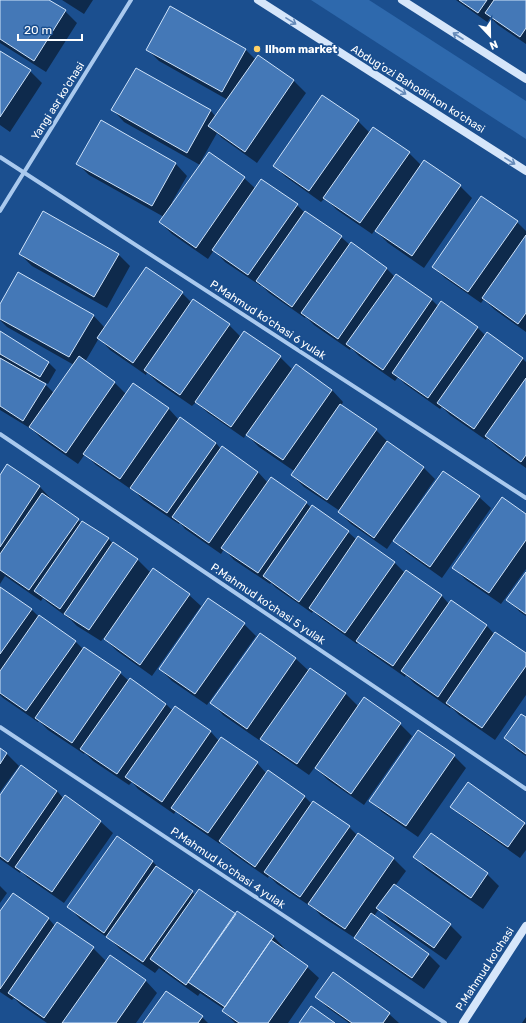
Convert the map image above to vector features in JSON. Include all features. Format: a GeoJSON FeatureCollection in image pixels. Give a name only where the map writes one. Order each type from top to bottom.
{"type":"FeatureCollection","features":[{"type":"Feature","properties":{"kind":"main road","name":"Abdug’ozi Bahodirhon ko’chasi"},"geometry":{"type":"LineString","coordinates":[[258,0],[526,171]]}},
{"type":"Feature","properties":{"kind":"main road"},"geometry":{"type":"LineString","coordinates":[[402,0],[526,79]]}},
{"type":"Feature","properties":{"kind":"main road","name":"P.Mahmud ko'chasi"},"geometry":{"type":"LineString","coordinates":[[463,1023],[526,926]]}},
{"type":"Feature","properties":{"kind":"street","name":"Yangi asr ko'chasi"},"geometry":{"type":"LineString","coordinates":[[0,211],[131,0]]}},
{"type":"Feature","properties":{"kind":"street","name":"P.Mahmud ko'chasi 6 yulak"},"geometry":{"type":"LineString","coordinates":[[0,157],[526,498]]}},
{"type":"Feature","properties":{"kind":"street","name":"P.Mahmud ko'chasi 5 yulak"},"geometry":{"type":"LineString","coordinates":[[0,434],[526,789]]}},
{"type":"Feature","properties":{"kind":"street","name":"P.Mahmud ko'chasi 4 yulak"},"geometry":{"type":"LineString","coordinates":[[0,727],[445,1023]]}},
{"type":"Feature","properties":{"kind":"shaded area"},"geometry":{"type":"Polygon","coordinates":[[[311,0],[369,0],[526,101],[526,139],[311,0]]]}},
{"type":"Feature","properties":{"kind":"building"},"geometry":{"type":"Polygon","coordinates":[[[0,0],[49,0],[66,10],[34,61],[0,39],[0,0]]]}},
{"type":"Feature","properties":{"kind":"building"},"geometry":{"type":"Polygon","coordinates":[[[459,0],[487,0],[478,13],[459,0]]]}},
{"type":"Feature","properties":{"kind":"building"},"geometry":{"type":"Polygon","coordinates":[[[494,0],[526,0],[526,28],[520,37],[485,13],[494,0]]]}},
{"type":"Feature","properties":{"kind":"building"},"geometry":{"type":"Polygon","coordinates":[[[170,6],[246,49],[222,92],[146,50],[170,6]]]}},
{"type":"Feature","properties":{"kind":"building"},"geometry":{"type":"Polygon","coordinates":[[[0,51],[31,70],[0,117],[0,51]]]}},
{"type":"Feature","properties":{"kind":"building"},"geometry":{"type":"Polygon","coordinates":[[[258,55],[294,80],[245,152],[208,126],[258,55]]]}},
{"type":"Feature","properties":{"kind":"building"},"geometry":{"type":"Polygon","coordinates":[[[136,68],[211,110],[187,153],[111,110],[136,68]]]}},
{"type":"Feature","properties":{"kind":"building"},"geometry":{"type":"Polygon","coordinates":[[[322,95],[359,120],[309,191],[273,166],[322,95]]]}},
{"type":"Feature","properties":{"kind":"building"},"geometry":{"type":"Polygon","coordinates":[[[101,120],[176,163],[152,206],[76,164],[101,120]]]}},
{"type":"Feature","properties":{"kind":"building"},"geometry":{"type":"Polygon","coordinates":[[[373,127],[410,152],[360,223],[323,198],[373,127]]]}},
{"type":"Feature","properties":{"kind":"building"},"geometry":{"type":"Polygon","coordinates":[[[209,152],[245,177],[196,248],[159,222],[209,152]]]}},
{"type":"Feature","properties":{"kind":"building"},"geometry":{"type":"Polygon","coordinates":[[[424,160],[461,185],[412,256],[375,231],[424,160]]]}},
{"type":"Feature","properties":{"kind":"building"},"geometry":{"type":"Polygon","coordinates":[[[261,179],[298,204],[248,275],[212,250],[261,179]]]}},
{"type":"Feature","properties":{"kind":"building"},"geometry":{"type":"Polygon","coordinates":[[[481,196],[518,221],[468,292],[432,267],[481,196]]]}},
{"type":"Feature","properties":{"kind":"building"},"geometry":{"type":"Polygon","coordinates":[[[43,211],[119,254],[94,297],[19,254],[43,211]]]}},
{"type":"Feature","properties":{"kind":"building"},"geometry":{"type":"Polygon","coordinates":[[[305,211],[342,236],[292,307],[256,281],[305,211]]]}},
{"type":"Feature","properties":{"kind":"building"},"geometry":{"type":"Polygon","coordinates":[[[526,235],[526,313],[518,324],[482,298],[526,235]]]}},
{"type":"Feature","properties":{"kind":"building"},"geometry":{"type":"Polygon","coordinates":[[[351,242],[387,268],[338,339],[301,313],[351,242]]]}},
{"type":"Feature","properties":{"kind":"building"},"geometry":{"type":"Polygon","coordinates":[[[146,267],[183,292],[133,363],[97,338],[146,267]]]}},
{"type":"Feature","properties":{"kind":"building"},"geometry":{"type":"Polygon","coordinates":[[[18,272],[94,315],[69,357],[0,319],[0,304],[18,272]]]}},
{"type":"Feature","properties":{"kind":"building"},"geometry":{"type":"Polygon","coordinates":[[[396,274],[432,299],[383,370],[346,344],[396,274]]]}},
{"type":"Feature","properties":{"kind":"building"},"geometry":{"type":"Polygon","coordinates":[[[193,299],[230,324],[180,395],[144,370],[193,299]]]}},
{"type":"Feature","properties":{"kind":"building"},"geometry":{"type":"Polygon","coordinates":[[[441,301],[478,327],[428,398],[392,373],[441,301]]]}},
{"type":"Feature","properties":{"kind":"building"},"geometry":{"type":"Polygon","coordinates":[[[0,331],[49,362],[40,377],[0,354],[0,331]]]}},
{"type":"Feature","properties":{"kind":"building"},"geometry":{"type":"Polygon","coordinates":[[[244,331],[281,356],[231,427],[195,402],[244,331]]]}},
{"type":"Feature","properties":{"kind":"building"},"geometry":{"type":"Polygon","coordinates":[[[487,332],[523,358],[474,429],[437,403],[487,332]]]}},
{"type":"Feature","properties":{"kind":"building"},"geometry":{"type":"Polygon","coordinates":[[[79,356],[115,382],[66,453],[29,427],[79,356]]]}},
{"type":"Feature","properties":{"kind":"building"},"geometry":{"type":"Polygon","coordinates":[[[0,358],[46,384],[23,421],[0,406],[0,358]]]}},
{"type":"Feature","properties":{"kind":"building"},"geometry":{"type":"Polygon","coordinates":[[[296,364],[332,390],[283,460],[246,435],[296,364]]]}},
{"type":"Feature","properties":{"kind":"building"},"geometry":{"type":"Polygon","coordinates":[[[526,378],[526,455],[521,462],[485,436],[526,378]]]}},
{"type":"Feature","properties":{"kind":"building"},"geometry":{"type":"Polygon","coordinates":[[[133,383],[169,408],[120,479],[83,454],[133,383]]]}},
{"type":"Feature","properties":{"kind":"building"},"geometry":{"type":"Polygon","coordinates":[[[340,404],[377,429],[327,500],[291,475],[340,404]]]}},
{"type":"Feature","properties":{"kind":"building"},"geometry":{"type":"Polygon","coordinates":[[[180,417],[216,443],[167,513],[130,488],[180,417]]]}},
{"type":"Feature","properties":{"kind":"building"},"geometry":{"type":"Polygon","coordinates":[[[387,441],[424,467],[374,538],[338,512],[387,441]]]}},
{"type":"Feature","properties":{"kind":"building"},"geometry":{"type":"Polygon","coordinates":[[[222,446],[258,472],[209,543],[172,517],[222,446]]]}},
{"type":"Feature","properties":{"kind":"building"},"geometry":{"type":"Polygon","coordinates":[[[7,464],[40,486],[0,547],[0,475],[7,464]]]}},
{"type":"Feature","properties":{"kind":"building"},"geometry":{"type":"Polygon","coordinates":[[[443,471],[480,496],[430,567],[393,541],[443,471]]]}},
{"type":"Feature","properties":{"kind":"building"},"geometry":{"type":"Polygon","coordinates":[[[271,477],[307,502],[258,573],[221,548],[271,477]]]}},
{"type":"Feature","properties":{"kind":"building"},"geometry":{"type":"Polygon","coordinates":[[[42,493],[79,519],[29,590],[0,570],[0,554],[42,493]]]}},
{"type":"Feature","properties":{"kind":"building"},"geometry":{"type":"Polygon","coordinates":[[[502,497],[526,514],[526,540],[489,593],[452,568],[502,497]]]}},
{"type":"Feature","properties":{"kind":"building"},"geometry":{"type":"Polygon","coordinates":[[[312,505],[349,531],[299,602],[263,576],[312,505]]]}},
{"type":"Feature","properties":{"kind":"building"},"geometry":{"type":"Polygon","coordinates":[[[82,521],[109,538],[60,609],[34,591],[82,521]]]}},
{"type":"Feature","properties":{"kind":"building"},"geometry":{"type":"Polygon","coordinates":[[[358,536],[395,562],[345,633],[309,608],[358,536]]]}},
{"type":"Feature","properties":{"kind":"building"},"geometry":{"type":"Polygon","coordinates":[[[113,542],[138,559],[89,630],[64,614],[113,542]]]}},
{"type":"Feature","properties":{"kind":"building"},"geometry":{"type":"Polygon","coordinates":[[[153,568],[190,594],[140,665],[104,639],[153,568]]]}},
{"type":"Feature","properties":{"kind":"building"},"geometry":{"type":"Polygon","coordinates":[[[406,570],[442,595],[393,666],[356,641],[406,570]]]}},
{"type":"Feature","properties":{"kind":"building"},"geometry":{"type":"Polygon","coordinates":[[[526,572],[526,614],[506,600],[526,572]]]}},
{"type":"Feature","properties":{"kind":"building"},"geometry":{"type":"Polygon","coordinates":[[[0,587],[32,609],[0,654],[0,587]]]}},
{"type":"Feature","properties":{"kind":"building"},"geometry":{"type":"Polygon","coordinates":[[[208,598],[245,623],[195,694],[159,669],[208,598]]]}},
{"type":"Feature","properties":{"kind":"building"},"geometry":{"type":"Polygon","coordinates":[[[451,600],[487,625],[438,697],[401,671],[451,600]]]}},
{"type":"Feature","properties":{"kind":"building"},"geometry":{"type":"Polygon","coordinates":[[[39,615],[76,641],[26,711],[0,693],[0,671],[39,615]]]}},
{"type":"Feature","properties":{"kind":"building"},"geometry":{"type":"Polygon","coordinates":[[[495,632],[526,653],[526,666],[482,728],[446,703],[495,632]]]}},
{"type":"Feature","properties":{"kind":"building"},"geometry":{"type":"Polygon","coordinates":[[[260,633],[296,658],[247,729],[210,703],[260,633]]]}},
{"type":"Feature","properties":{"kind":"building"},"geometry":{"type":"Polygon","coordinates":[[[84,647],[121,672],[72,743],[35,718],[84,647]]]}},
{"type":"Feature","properties":{"kind":"building"},"geometry":{"type":"Polygon","coordinates":[[[310,668],[346,693],[297,764],[260,739],[310,668]]]}},
{"type":"Feature","properties":{"kind":"building"},"geometry":{"type":"Polygon","coordinates":[[[130,678],[166,704],[117,774],[80,749],[130,678]]]}},
{"type":"Feature","properties":{"kind":"building"},"geometry":{"type":"Polygon","coordinates":[[[364,697],[401,723],[351,794],[315,768],[364,697]]]}},
{"type":"Feature","properties":{"kind":"building"},"geometry":{"type":"Polygon","coordinates":[[[175,706],[211,731],[162,802],[125,777],[175,706]]]}},
{"type":"Feature","properties":{"kind":"building"},"geometry":{"type":"Polygon","coordinates":[[[521,714],[526,717],[526,754],[504,738],[521,714]]]}},
{"type":"Feature","properties":{"kind":"building"},"geometry":{"type":"Polygon","coordinates":[[[418,730],[455,755],[406,826],[369,801],[418,730]]]}},
{"type":"Feature","properties":{"kind":"building"},"geometry":{"type":"Polygon","coordinates":[[[221,737],[258,762],[208,833],[171,808],[221,737]]]}},
{"type":"Feature","properties":{"kind":"building"},"geometry":{"type":"Polygon","coordinates":[[[0,748],[7,753],[0,764],[0,748]]]}},
{"type":"Feature","properties":{"kind":"building"},"geometry":{"type":"Polygon","coordinates":[[[21,765],[57,791],[8,862],[0,856],[0,795],[21,765]]]}},
{"type":"Feature","properties":{"kind":"building"},"geometry":{"type":"Polygon","coordinates":[[[268,770],[305,796],[255,867],[219,841],[268,770]]]}},
{"type":"Feature","properties":{"kind":"building"},"geometry":{"type":"Polygon","coordinates":[[[468,782],[525,823],[508,847],[450,807],[468,782]]]}},
{"type":"Feature","properties":{"kind":"building"},"geometry":{"type":"Polygon","coordinates":[[[65,795],[101,821],[52,892],[15,867],[65,795]]]}},
{"type":"Feature","properties":{"kind":"building"},"geometry":{"type":"Polygon","coordinates":[[[313,801],[350,826],[300,897],[264,872],[313,801]]]}},
{"type":"Feature","properties":{"kind":"building"},"geometry":{"type":"Polygon","coordinates":[[[358,833],[394,858],[345,929],[308,904],[358,833]]]}},
{"type":"Feature","properties":{"kind":"building"},"geometry":{"type":"Polygon","coordinates":[[[431,833],[488,873],[471,898],[413,857],[431,833]]]}},
{"type":"Feature","properties":{"kind":"building"},"geometry":{"type":"Polygon","coordinates":[[[117,836],[153,861],[104,933],[67,907],[117,836]]]}},
{"type":"Feature","properties":{"kind":"building"},"geometry":{"type":"Polygon","coordinates":[[[156,866],[193,891],[143,962],[106,937],[156,866]]]}},
{"type":"Feature","properties":{"kind":"building"},"geometry":{"type":"Polygon","coordinates":[[[394,884],[451,924],[434,948],[376,908],[394,884]]]}},
{"type":"Feature","properties":{"kind":"building"},"geometry":{"type":"Polygon","coordinates":[[[199,889],[236,914],[186,985],[150,959],[199,889]]]}},
{"type":"Feature","properties":{"kind":"building"},"geometry":{"type":"Polygon","coordinates":[[[13,893],[49,918],[0,989],[0,911],[13,893]]]}},
{"type":"Feature","properties":{"kind":"building"},"geometry":{"type":"Polygon","coordinates":[[[237,911],[274,936],[225,1007],[188,982],[237,911]]]}},
{"type":"Feature","properties":{"kind":"building"},"geometry":{"type":"Polygon","coordinates":[[[371,913],[429,954],[412,978],[354,938],[371,913]]]}},
{"type":"Feature","properties":{"kind":"building"},"geometry":{"type":"Polygon","coordinates":[[[57,922],[94,947],[44,1018],[8,993],[57,922]]]}},
{"type":"Feature","properties":{"kind":"building"},"geometry":{"type":"Polygon","coordinates":[[[271,940],[308,966],[268,1023],[239,1023],[222,1011],[271,940]]]}},
{"type":"Feature","properties":{"kind":"building"},"geometry":{"type":"Polygon","coordinates":[[[110,955],[146,980],[116,1023],[62,1023],[110,955]]]}},
{"type":"Feature","properties":{"kind":"building"},"geometry":{"type":"Polygon","coordinates":[[[333,972],[390,1013],[383,1023],[352,1023],[315,997],[333,972]]]}},
{"type":"Feature","properties":{"kind":"building"},"geometry":{"type":"Polygon","coordinates":[[[166,991],[203,1016],[198,1023],[143,1023],[166,991]]]}},
{"type":"Feature","properties":{"kind":"building"},"geometry":{"type":"Polygon","coordinates":[[[311,1006],[335,1023],[299,1023],[311,1006]]]}},
{"type":"Feature","properties":{"kind":"place","name":"Ilhom market"},"geometry":{"type":"Point","coordinates":[257,49]}}]}
